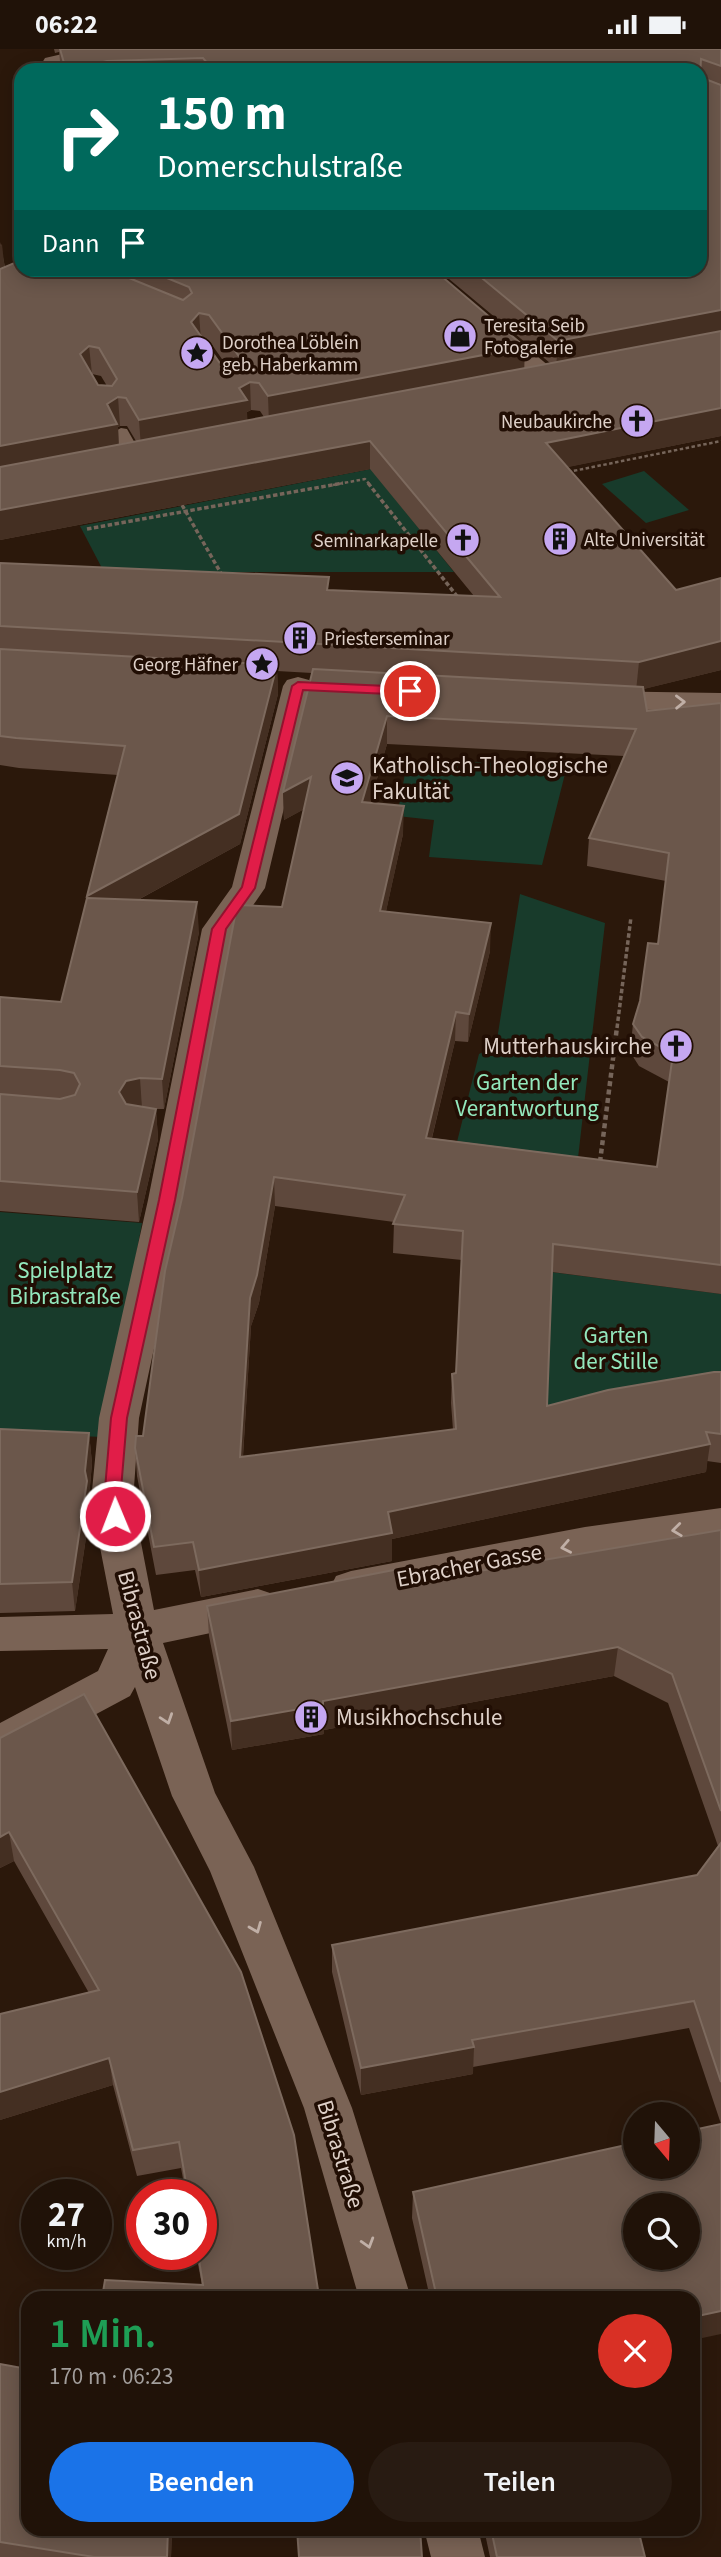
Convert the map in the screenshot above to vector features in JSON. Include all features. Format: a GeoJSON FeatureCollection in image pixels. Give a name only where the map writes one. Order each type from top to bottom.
{"type":"FeatureCollection","features":[{"type":"Feature","properties":{"kind":"street"},"geometry":{"type":"LineString","coordinates":[[53,61],[113,49]]}},
{"type":"Feature","properties":{"kind":"street"},"geometry":{"type":"LineString","coordinates":[[426,277],[552,382]]}},
{"type":"Feature","properties":{"kind":"street","name":"Bibrastraße"},"geometry":{"type":"LineString","coordinates":[[297,686],[248,888],[219,929],[181,1126],[119,1418],[112,1501],[137,1631],[194,1796],[231,1867],[328,2108],[383,2291]]}},
{"type":"Feature","properties":{"kind":"street"},"geometry":{"type":"LineString","coordinates":[[562,699],[644,703],[721,702]]}},
{"type":"Feature","properties":{"kind":"street"},"geometry":{"type":"LineString","coordinates":[[142,1123],[181,1126]]}},
{"type":"Feature","properties":{"kind":"street","name":"Ebracher Gasse"},"geometry":{"type":"LineString","coordinates":[[0,1634],[137,1631],[585,1543],[721,1524]]}},
{"type":"Feature","properties":{"kind":"street"},"geometry":{"type":"LineString","coordinates":[[0,1744],[115,1682],[137,1631]]}},
{"type":"Feature","properties":{"kind":"street"},"geometry":{"type":"LineString","coordinates":[[453,2536],[458,2557]]}},
{"type":"Feature","properties":{"kind":"lane"},"geometry":{"type":"LineString","coordinates":[[121,433],[136,461]]}},
{"type":"Feature","properties":{"kind":"path"},"geometry":{"type":"LineString","coordinates":[[558,474],[721,441]]}},
{"type":"Feature","properties":{"kind":"path"},"geometry":{"type":"LineString","coordinates":[[87,529],[365,479],[461,600]]}},
{"type":"Feature","properties":{"kind":"path"},"geometry":{"type":"LineString","coordinates":[[182,505],[225,582]]}},
{"type":"Feature","properties":{"kind":"path"},"geometry":{"type":"LineString","coordinates":[[610,1164],[598,1161],[631,917]]}},
{"type":"Feature","properties":{"kind":"green space"},"geometry":{"type":"Polygon","coordinates":[[[371,469],[454,572],[104,572],[80,526],[371,469]]]}},
{"type":"Feature","properties":{"kind":"green space"},"geometry":{"type":"Polygon","coordinates":[[[644,471],[689,510],[646,523],[602,484],[644,471]]]}},
{"type":"Feature","properties":{"kind":"green space"},"geometry":{"type":"Polygon","coordinates":[[[568,762],[542,865],[429,857],[434,820],[397,816],[407,763],[568,762]]]}},
{"type":"Feature","properties":{"kind":"green space","name":"Garten der Verantwortung"},"geometry":{"type":"Polygon","coordinates":[[[520,894],[605,923],[578,1158],[456,1146],[479,1054],[496,1046],[520,894]]]}},
{"type":"Feature","properties":{"kind":"green space","name":"Spielplatz Bibrastraße"},"geometry":{"type":"Polygon","coordinates":[[[0,1212],[142,1223],[103,1437],[0,1433],[0,1212]]]}},
{"type":"Feature","properties":{"kind":"green space","name":"Garten der Stille"},"geometry":{"type":"Polygon","coordinates":[[[551,1272],[721,1294],[721,1401],[545,1434],[551,1272]]]}},
{"type":"Feature","properties":{"kind":"building"},"geometry":{"type":"Polygon","coordinates":[[[60,49],[721,49],[721,66],[701,59],[701,63],[207,63],[203,58],[64,63],[60,49]]]}},
{"type":"Feature","properties":{"kind":"building"},"geometry":{"type":"Polygon","coordinates":[[[707,80],[721,85],[721,310],[558,341],[481,277],[707,277],[707,80]]]}},
{"type":"Feature","properties":{"kind":"building"},"geometry":{"type":"Polygon","coordinates":[[[14,263],[14,277],[127,277],[183,300],[192,293],[189,287],[165,277],[442,277],[525,347],[268,396],[259,383],[250,382],[239,388],[247,400],[139,420],[126,398],[118,397],[107,404],[117,424],[0,446],[0,269],[14,263]],[[199,313],[191,322],[224,369],[240,369],[243,362],[209,315],[199,313]],[[89,346],[80,354],[98,385],[112,386],[117,379],[99,348],[89,346]]]}},
{"type":"Feature","properties":{"kind":"building"},"geometry":{"type":"Polygon","coordinates":[[[721,331],[721,408],[546,443],[676,590],[721,578],[721,641],[639,662],[0,626],[0,563],[329,577],[327,590],[500,597],[370,441],[0,510],[0,467],[721,331]]]}},
{"type":"Feature","properties":{"kind":"building"},"geometry":{"type":"Polygon","coordinates":[[[0,649],[277,665],[239,814],[87,896],[125,746],[0,736],[0,649]]]}},
{"type":"Feature","properties":{"kind":"building"},"geometry":{"type":"Polygon","coordinates":[[[313,669],[643,687],[647,711],[721,703],[721,1265],[553,1244],[547,1406],[608,1390],[721,1372],[721,1434],[706,1432],[710,1444],[388,1512],[392,1533],[199,1570],[193,1542],[154,1547],[135,1448],[136,1436],[143,1436],[165,1271],[182,1198],[237,905],[282,907],[311,777],[283,792],[313,669]],[[387,716],[362,802],[404,806],[380,911],[491,923],[469,1014],[456,1012],[426,1138],[657,1167],[673,1054],[642,1037],[633,1024],[640,1001],[648,943],[658,944],[669,853],[589,838],[636,729],[387,716]],[[274,1177],[257,1275],[250,1298],[240,1457],[456,1429],[452,1374],[456,1373],[463,1231],[393,1224],[405,1195],[274,1177]]]}},
{"type":"Feature","properties":{"kind":"building"},"geometry":{"type":"Polygon","coordinates":[[[87,898],[197,902],[162,1079],[140,1078],[126,1081],[119,1092],[126,1104],[156,1109],[137,1192],[0,1181],[0,1094],[60,1099],[75,1095],[80,1084],[74,1073],[0,1066],[0,997],[61,1002],[87,898]]]}},
{"type":"Feature","properties":{"kind":"building"},"geometry":{"type":"Polygon","coordinates":[[[0,1429],[89,1433],[85,1471],[87,1481],[72,1582],[0,1584],[0,1429]]]}},
{"type":"Feature","properties":{"kind":"building","name":"Musikhochschule"},"geometry":{"type":"Polygon","coordinates":[[[721,1530],[721,1811],[672,1674],[618,1647],[323,1701],[323,1705],[231,1721],[207,1606],[399,1569],[402,1584],[721,1530]]]}},
{"type":"Feature","properties":{"kind":"building"},"geometry":{"type":"Polygon","coordinates":[[[84,1694],[241,1972],[294,2135],[318,2290],[336,2291],[103,2291],[105,2280],[203,2285],[201,2270],[217,2270],[217,2179],[185,2179],[179,2142],[133,2150],[109,2058],[0,2092],[0,2014],[99,1990],[9,1832],[0,1837],[0,1738],[84,1694]]]}},
{"type":"Feature","properties":{"kind":"building"},"geometry":{"type":"Polygon","coordinates":[[[721,1843],[721,2082],[694,2001],[472,2040],[474,2047],[361,2068],[332,1945],[697,1875],[721,1843]]]}},
{"type":"Feature","properties":{"kind":"building"},"geometry":{"type":"Polygon","coordinates":[[[721,2124],[721,2311],[700,2316],[700,2291],[435,2291],[413,2192],[623,2146],[623,2179],[700,2179],[700,2128],[721,2124]]]}},
{"type":"Feature","properties":{"kind":"building"},"geometry":{"type":"Polygon","coordinates":[[[0,2364],[21,2368],[21,2536],[168,2536],[167,2557],[94,2557],[0,2542],[0,2364]]]}},
{"type":"Feature","properties":{"kind":"building"},"geometry":{"type":"Polygon","coordinates":[[[298,2536],[420,2536],[422,2557],[299,2557],[298,2536]]]}},
{"type":"Feature","properties":{"kind":"building"},"geometry":{"type":"Polygon","coordinates":[[[492,2536],[640,2536],[645,2557],[497,2557],[492,2536]]]}},
{"type":"Feature","properties":{"kind":"place","name":"Teresita Seib Fotogalerie"},"geometry":{"type":"Point","coordinates":[460,336]}},
{"type":"Feature","properties":{"kind":"place","name":"Dorothea Löblein geb. Haberkamm"},"geometry":{"type":"Point","coordinates":[197,353]}},
{"type":"Feature","properties":{"kind":"place","name":"Neubaukirche"},"geometry":{"type":"Point","coordinates":[637,421]}},
{"type":"Feature","properties":{"kind":"place","name":"Alte Universität"},"geometry":{"type":"Point","coordinates":[560,539]}},
{"type":"Feature","properties":{"kind":"place","name":"Seminarkapelle"},"geometry":{"type":"Point","coordinates":[463,540]}},
{"type":"Feature","properties":{"kind":"place","name":"Priesterseminar"},"geometry":{"type":"Point","coordinates":[300,638]}},
{"type":"Feature","properties":{"kind":"place","name":"Georg Häfner"},"geometry":{"type":"Point","coordinates":[262,664]}},
{"type":"Feature","properties":{"kind":"place","name":"Katholisch-Theologische Fakultät"},"geometry":{"type":"Point","coordinates":[347,778]}},
{"type":"Feature","properties":{"kind":"place","name":"Mutterhauskirche"},"geometry":{"type":"Point","coordinates":[676,1046]}},
{"type":"Feature","properties":{"kind":"place","name":"Musikhochschule"},"geometry":{"type":"Point","coordinates":[311,1717]}},
{"type":"Feature","properties":{"kind":"route"},"geometry":{"type":"LineString","coordinates":[[115,1516],[112,1501],[119,1418],[167,1200],[219,929],[248,888],[298,686],[410,691]]}}]}
